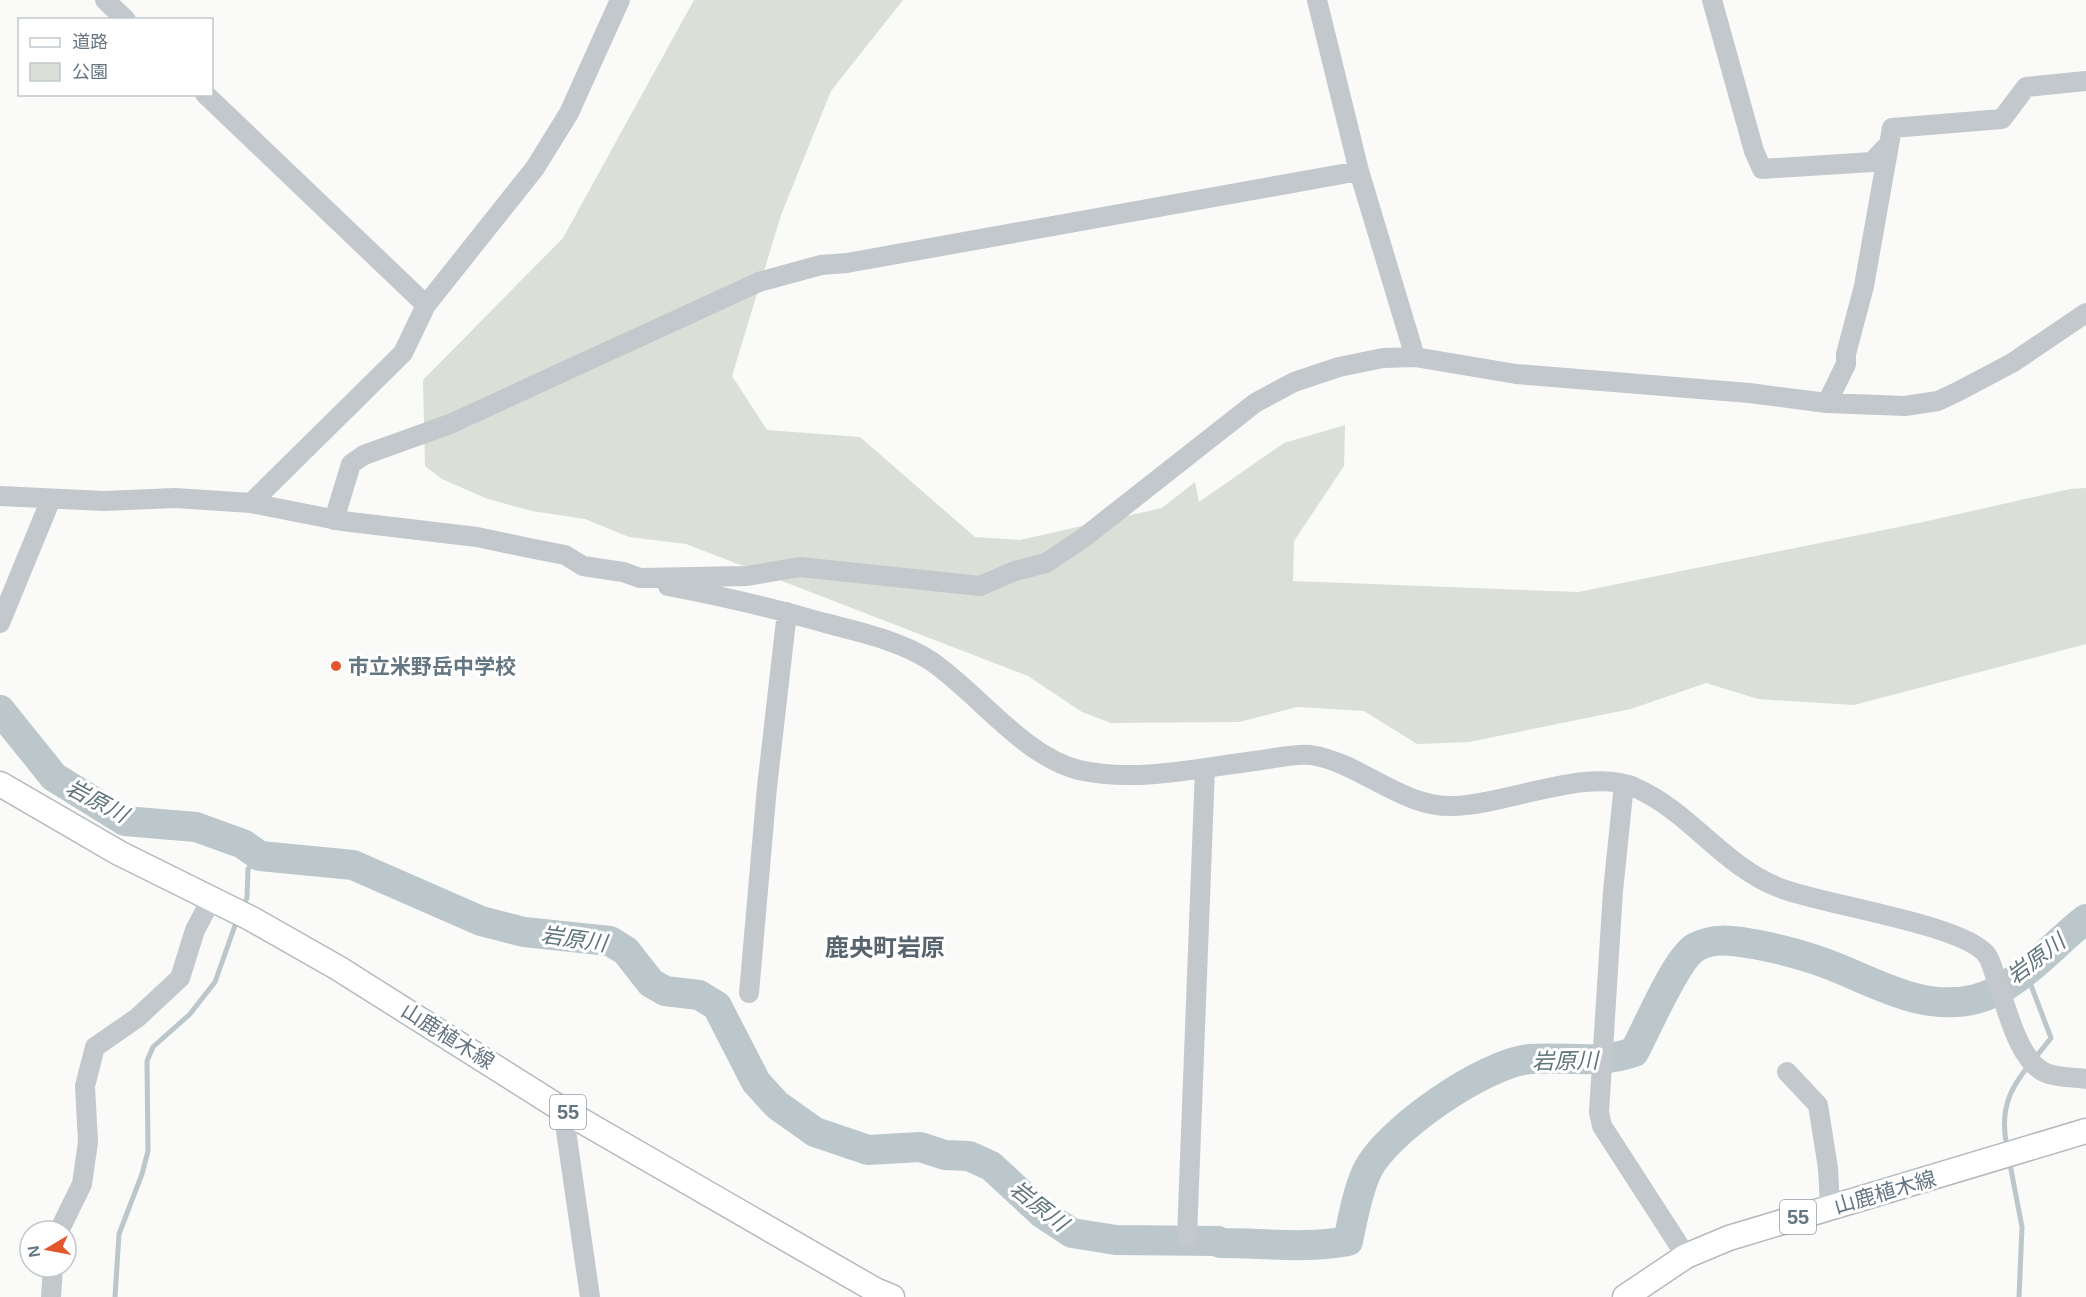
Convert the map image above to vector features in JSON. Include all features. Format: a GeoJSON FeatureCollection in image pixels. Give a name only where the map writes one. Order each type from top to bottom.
{"type":"FeatureCollection","features":[{"type":"Feature","properties":{"kind":"main road","name":"山鹿植木線"},"geometry":{"type":"LineString","coordinates":[[0,784],[119,853],[250,918],[378,992],[564,1110],[875,1290],[892,1297]]}},
{"type":"Feature","properties":{"kind":"main road","name":"山鹿植木線"},"geometry":{"type":"LineString","coordinates":[[1625,1297],[1686,1256],[1729,1238],[2086,1131]]}},
{"type":"Feature","properties":{"kind":"street"},"geometry":{"type":"LineString","coordinates":[[105,0],[124,18]]}},
{"type":"Feature","properties":{"kind":"street"},"geometry":{"type":"LineString","coordinates":[[251,503],[403,353],[426,305],[535,168],[569,114],[620,0]]}},
{"type":"Feature","properties":{"kind":"street"},"geometry":{"type":"LineString","coordinates":[[1317,0],[1359,171],[1415,357]]}},
{"type":"Feature","properties":{"kind":"street"},"geometry":{"type":"LineString","coordinates":[[1712,0],[1754,151],[1762,169],[1872,162],[1888,145]]}},
{"type":"Feature","properties":{"kind":"street"},"geometry":{"type":"LineString","coordinates":[[1827,403],[1846,364],[1846,354],[1864,286],[1892,128],[2002,118],[2026,87],[2086,81]]}},
{"type":"Feature","properties":{"kind":"street"},"geometry":{"type":"LineString","coordinates":[[207,96],[426,305]]}},
{"type":"Feature","properties":{"kind":"street"},"geometry":{"type":"LineString","coordinates":[[334,520],[351,464],[364,455],[450,424],[759,282],[821,264],[858,261],[1359,171]]}},
{"type":"Feature","properties":{"kind":"street"},"geometry":{"type":"LineString","coordinates":[[640,578],[747,576],[800,567],[980,586],[1015,570],[1046,562],[1082,539],[1255,403],[1294,382],[1339,367],[1383,358],[1415,357],[1516,374],[1749,393],[1827,403],[1905,406],[1938,401],[2012,363],[2086,313]]}},
{"type":"Feature","properties":{"kind":"street"},"geometry":{"type":"LineString","coordinates":[[0,496],[104,501],[176,498],[251,503],[334,520],[508,543],[565,555],[583,566],[623,572],[872,635],[928,659],[1021,738],[1048,756],[1078,769],[1121,774],[1204,768],[1307,754],[1341,763],[1422,802],[1453,806],[1601,780],[1633,786],[1671,808],[1744,870],[1778,888],[1827,903],[1899,918],[1965,939],[1987,954],[2022,1051],[2044,1073],[2086,1079]]}},
{"type":"Feature","properties":{"kind":"street"},"geometry":{"type":"LineString","coordinates":[[0,623],[51,499]]}},
{"type":"Feature","properties":{"kind":"street"},"geometry":{"type":"LineString","coordinates":[[749,993],[767,787],[787,612]]}},
{"type":"Feature","properties":{"kind":"street"},"geometry":{"type":"LineString","coordinates":[[1187,1237],[1204,768]]}},
{"type":"Feature","properties":{"kind":"street"},"geometry":{"type":"LineString","coordinates":[[1624,784],[1613,891],[1599,1112],[1602,1126],[1686,1256]]}},
{"type":"Feature","properties":{"kind":"street"},"geometry":{"type":"LineString","coordinates":[[65,1219],[82,1184],[88,1142],[85,1086],[95,1047],[136,1018],[180,978],[195,930],[218,903]]}},
{"type":"Feature","properties":{"kind":"street"},"geometry":{"type":"LineString","coordinates":[[1787,1072],[1818,1105],[1828,1168],[1830,1207]]}},
{"type":"Feature","properties":{"kind":"street"},"geometry":{"type":"LineString","coordinates":[[564,1110],[590,1297]]}},
{"type":"Feature","properties":{"kind":"street"},"geometry":{"type":"LineString","coordinates":[[51,1297],[52,1279]]}},
{"type":"Feature","properties":{"kind":"green space"},"geometry":{"type":"Polygon","coordinates":[[[694,0],[903,0],[831,91],[781,215],[732,376],[767,430],[860,437],[975,537],[1020,540],[1162,508],[1195,482],[1199,502],[1284,443],[1345,425],[1344,466],[1294,541],[1293,581],[1578,592],[1923,522],[2070,489],[2086,488],[2086,644],[1854,705],[1758,699],[1706,683],[1631,709],[1469,742],[1417,744],[1364,711],[1297,707],[1239,722],[1111,723],[1082,712],[1028,676],[686,544],[629,537],[585,519],[532,511],[488,499],[442,479],[425,466],[423,380],[563,238],[694,0]]]}},
{"type":"Feature","properties":{"kind":"waterway","name":"岩原川"},"geometry":{"type":"LineString","coordinates":[[0,710],[54,777],[125,821],[196,827],[243,844],[260,856],[353,865],[481,921],[524,932],[610,941],[626,951],[651,983],[665,991],[699,995],[717,1006],[756,1082],[777,1105],[815,1132],[868,1150],[920,1147],[945,1155],[969,1156],[991,1166],[1043,1214],[1072,1233],[1116,1240],[1300,1245],[1348,1241],[1358,1197],[1367,1171],[1378,1155],[1415,1119],[1464,1085],[1511,1063],[1544,1058],[1607,1058],[1634,1052],[1671,979],[1688,954],[1703,944],[1732,941],[1778,949],[1823,962],[1909,996],[1925,1000],[1959,1002],[1976,999],[2006,986],[2034,965],[2086,919]]}},
{"type":"Feature","properties":{"kind":"waterway"},"geometry":{"type":"LineString","coordinates":[[243,906],[247,898],[248,869],[260,856]]}},
{"type":"Feature","properties":{"kind":"waterway"},"geometry":{"type":"LineString","coordinates":[[115,1297],[119,1234],[142,1174],[148,1151],[147,1061],[153,1047],[190,1014],[215,982],[238,917]]}},
{"type":"Feature","properties":{"kind":"waterway"},"geometry":{"type":"LineString","coordinates":[[2007,1147],[2005,1114],[2008,1100],[2021,1076],[2051,1038],[2026,972]]}},
{"type":"Feature","properties":{"kind":"waterway"},"geometry":{"type":"LineString","coordinates":[[2009,1159],[2022,1227],[2019,1297]]}},
{"type":"Feature","properties":{"kind":"place","name":"市立米野岳中学校"},"geometry":{"type":"Point","coordinates":[336,666]}},
{"type":"Feature","properties":{"kind":"district","name":"鹿央町岩原"},"geometry":{"type":"Point","coordinates":[885,947]}}]}
